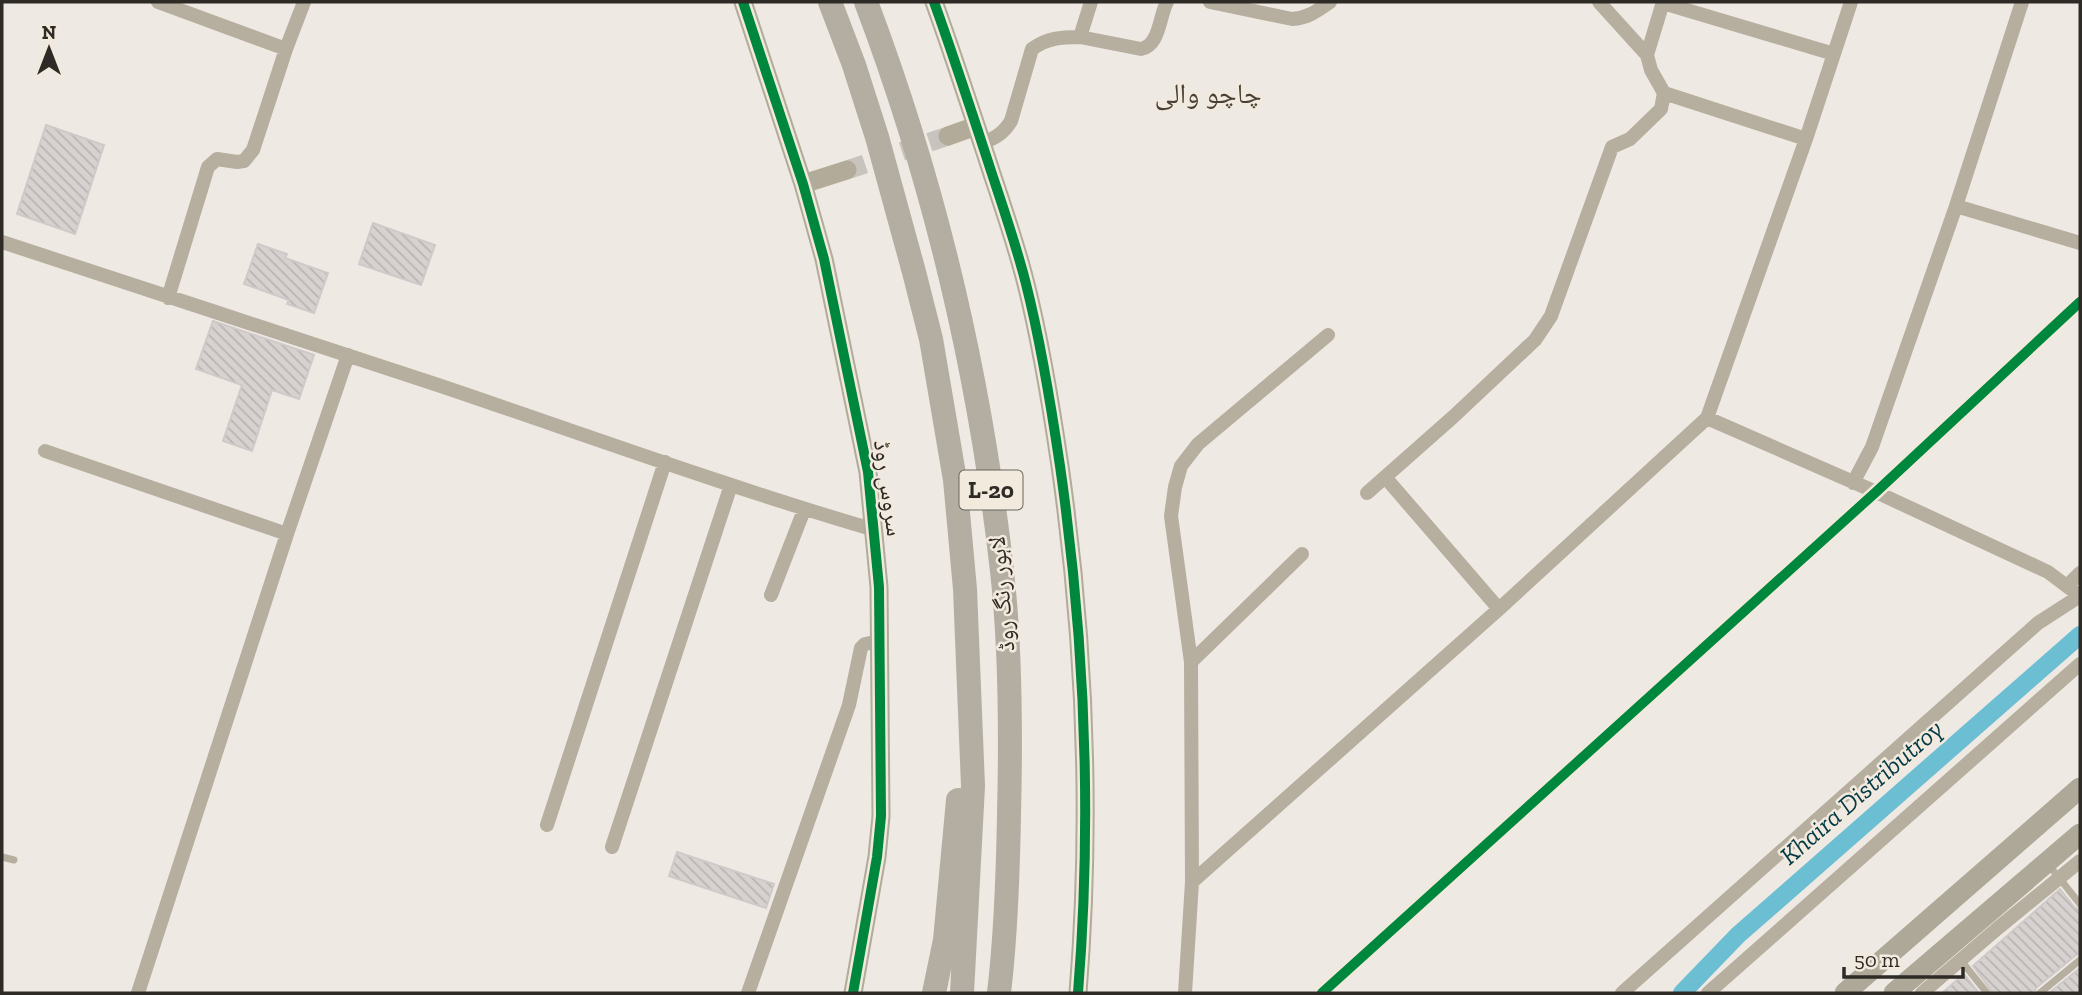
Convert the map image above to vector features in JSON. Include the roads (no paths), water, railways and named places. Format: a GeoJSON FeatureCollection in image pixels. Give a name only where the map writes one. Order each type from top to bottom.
{"type":"FeatureCollection","features":[{"type":"Feature","properties":{"kind":"highway","name":"لاہور رنگ روڈ"},"geometry":{"type":"LineString","coordinates":[[830,2],[877,136],[931,339],[955,480],[965,589],[973,786],[962,993]]}},
{"type":"Feature","properties":{"kind":"highway","name":"لاہور رنگ روڈ"},"geometry":{"type":"LineString","coordinates":[[866,2],[925,182],[946,261],[988,469],[1002,573],[1010,771],[1008,885],[999,993]]}},
{"type":"Feature","properties":{"kind":"highway"},"geometry":{"type":"LineString","coordinates":[[934,993],[945,940],[956,814],[972,720]]}},
{"type":"Feature","properties":{"kind":"highway"},"geometry":{"type":"LineString","coordinates":[[1003,960],[1009,993]]}},
{"type":"Feature","properties":{"kind":"main road"},"geometry":{"type":"LineString","coordinates":[[1845,993],[2080,788]]}},
{"type":"Feature","properties":{"kind":"main road"},"geometry":{"type":"LineString","coordinates":[[1894,993],[1955,954],[2053,871],[2080,834]]}},
{"type":"Feature","properties":{"kind":"street"},"geometry":{"type":"LineString","coordinates":[[158,2],[286,49]]}},
{"type":"Feature","properties":{"kind":"street"},"geometry":{"type":"LineString","coordinates":[[168,298],[208,167],[217,159],[244,161],[253,150],[304,2]]}},
{"type":"Feature","properties":{"kind":"street","name":"سروس روڈ"},"geometry":{"type":"LineString","coordinates":[[743,2],[803,184],[824,259],[868,472],[879,587],[881,816],[877,857],[853,993]]}},
{"type":"Feature","properties":{"kind":"street"},"geometry":{"type":"LineString","coordinates":[[934,2],[1014,242],[1037,328],[1053,418],[1068,522],[1085,736],[1078,993]]}},
{"type":"Feature","properties":{"kind":"street"},"geometry":{"type":"LineString","coordinates":[[1080,37],[1091,2]]}},
{"type":"Feature","properties":{"kind":"street"},"geometry":{"type":"LineString","coordinates":[[948,136],[979,134],[995,138],[1005,131],[1011,121],[1032,50],[1041,42],[1053,38],[1080,37],[1141,50],[1148,48],[1153,42],[1167,2]]}},
{"type":"Feature","properties":{"kind":"street"},"geometry":{"type":"LineString","coordinates":[[1210,2],[1292,19],[1313,14],[1330,2]]}},
{"type":"Feature","properties":{"kind":"street"},"geometry":{"type":"LineString","coordinates":[[1367,493],[1535,340],[1551,316],[1612,147],[1630,139],[1661,109],[1664,93],[1651,70],[1647,55],[1600,2]]}},
{"type":"Feature","properties":{"kind":"street"},"geometry":{"type":"LineString","coordinates":[[1647,55],[1663,2],[1834,54]]}},
{"type":"Feature","properties":{"kind":"street"},"geometry":{"type":"LineString","coordinates":[[1192,882],[1499,609],[1707,418],[1806,139],[1851,2]]}},
{"type":"Feature","properties":{"kind":"street"},"geometry":{"type":"LineString","coordinates":[[1853,483],[1872,447],[1956,206],[2022,2]]}},
{"type":"Feature","properties":{"kind":"street"},"geometry":{"type":"LineString","coordinates":[[1664,93],[1806,139]]}},
{"type":"Feature","properties":{"kind":"street"},"geometry":{"type":"LineString","coordinates":[[803,184],[847,170]]}},
{"type":"Feature","properties":{"kind":"street"},"geometry":{"type":"LineString","coordinates":[[1956,206],[2080,243]]}},
{"type":"Feature","properties":{"kind":"street"},"geometry":{"type":"LineString","coordinates":[[2,242],[348,355],[804,510],[874,530]]}},
{"type":"Feature","properties":{"kind":"street"},"geometry":{"type":"LineString","coordinates":[[1322,993],[1876,492],[2080,302]]}},
{"type":"Feature","properties":{"kind":"street"},"geometry":{"type":"LineString","coordinates":[[1185,993],[1192,882],[1191,662],[1171,516],[1175,487],[1181,466],[1198,444],[1328,335]]}},
{"type":"Feature","properties":{"kind":"street"},"geometry":{"type":"LineString","coordinates":[[138,993],[286,534],[348,355]]}},
{"type":"Feature","properties":{"kind":"street"},"geometry":{"type":"LineString","coordinates":[[1622,993],[2038,623],[2080,596],[2049,572],[1707,418]]}},
{"type":"Feature","properties":{"kind":"street"},"geometry":{"type":"LineString","coordinates":[[45,451],[286,534]]}},
{"type":"Feature","properties":{"kind":"street"},"geometry":{"type":"LineString","coordinates":[[547,825],[665,462]]}},
{"type":"Feature","properties":{"kind":"street"},"geometry":{"type":"LineString","coordinates":[[1385,477],[1499,609]]}},
{"type":"Feature","properties":{"kind":"street"},"geometry":{"type":"LineString","coordinates":[[612,847],[730,485]]}},
{"type":"Feature","properties":{"kind":"street"},"geometry":{"type":"LineString","coordinates":[[771,595],[804,510]]}},
{"type":"Feature","properties":{"kind":"street"},"geometry":{"type":"LineString","coordinates":[[1191,662],[1302,554]]}},
{"type":"Feature","properties":{"kind":"street"},"geometry":{"type":"LineString","coordinates":[[2067,586],[2080,573]]}},
{"type":"Feature","properties":{"kind":"street"},"geometry":{"type":"LineString","coordinates":[[748,993],[849,705],[860,648],[865,644],[880,641]]}},
{"type":"Feature","properties":{"kind":"street"},"geometry":{"type":"LineString","coordinates":[[1708,993],[2080,664]]}},
{"type":"Feature","properties":{"kind":"street"},"geometry":{"type":"LineString","coordinates":[[2053,871],[2080,861]]}},
{"type":"Feature","properties":{"kind":"street"},"geometry":{"type":"LineString","coordinates":[[1922,993],[1955,954]]}},
{"type":"Feature","properties":{"kind":"lane"},"geometry":{"type":"LineString","coordinates":[[2,857],[14,860]]}},
{"type":"Feature","properties":{"kind":"lane"},"geometry":{"type":"LineString","coordinates":[[2053,871],[2080,904]]}},
{"type":"Feature","properties":{"kind":"lane"},"geometry":{"type":"LineString","coordinates":[[1955,954],[1987,993]]}},
{"type":"Feature","properties":{"kind":"lane"},"geometry":{"type":"LineString","coordinates":[[2040,993],[2080,960]]}},
{"type":"Feature","properties":{"kind":"waterway","name":"Khaira Distributroy"},"geometry":{"type":"LineString","coordinates":[[1682,993],[1738,935],[2080,635]]}},
{"type":"Feature","properties":{"kind":"tunnel"},"geometry":{"type":"LineString","coordinates":[[847,170],[948,136]]}},
{"type":"Feature","properties":{"kind":"district","name":"چاچو والی"},"geometry":{"type":"Point","coordinates":[1208,93]}}]}
